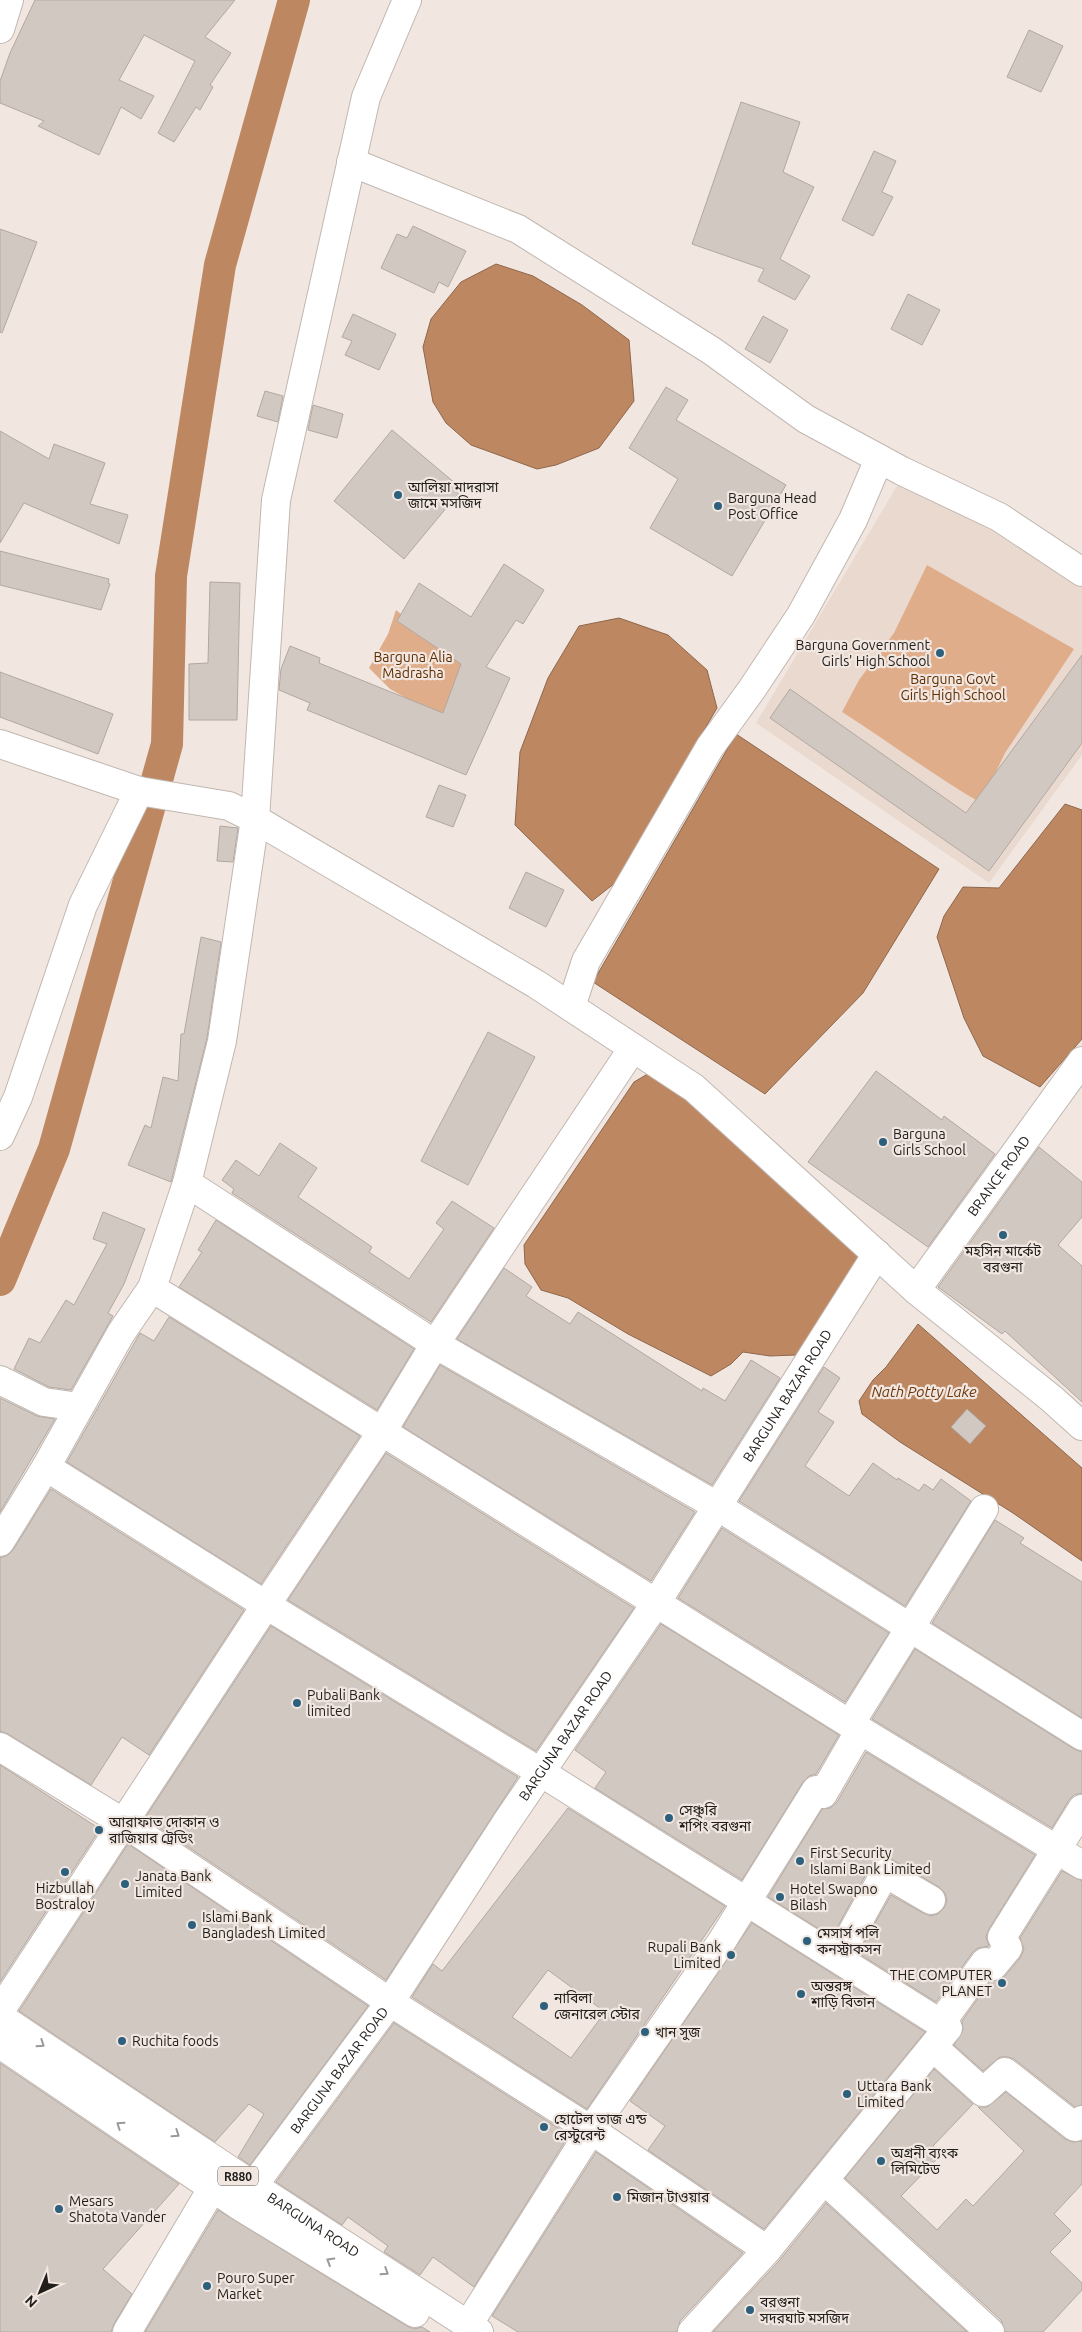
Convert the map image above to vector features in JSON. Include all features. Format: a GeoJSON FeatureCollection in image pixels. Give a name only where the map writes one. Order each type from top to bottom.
{"type":"FeatureCollection","features":[{"type":"Feature","properties":{"kind":"street"},"geometry":{"type":"LineString","coordinates":[[0,29],[9,0]]}},
{"type":"Feature","properties":{"kind":"street"},"geometry":{"type":"LineString","coordinates":[[0,1542],[46,1467],[121,1333],[152,1288],[187,1183],[222,1040],[256,819],[276,500],[366,97],[407,0]]}},
{"type":"Feature","properties":{"kind":"street"},"geometry":{"type":"LineString","coordinates":[[351,162],[518,229],[712,351],[806,419],[880,459],[999,517],[1082,572]]}},
{"type":"Feature","properties":{"kind":"street"},"geometry":{"type":"LineString","coordinates":[[571,1007],[586,961],[710,747],[752,689],[801,615],[853,520],[880,459]]}},
{"type":"Feature","properties":{"kind":"street"},"geometry":{"type":"LineString","coordinates":[[0,744],[139,790],[229,806],[256,819],[536,984],[694,1088],[916,1290],[1052,1399],[1082,1426]]}},
{"type":"Feature","properties":{"kind":"street"},"geometry":{"type":"LineString","coordinates":[[0,1136],[18,1097],[82,904],[139,790]]}},
{"type":"Feature","properties":{"kind":"street"},"geometry":{"type":"LineString","coordinates":[[0,2011],[383,1430],[435,1344],[633,1048]]}},
{"type":"Feature","properties":{"kind":"street","name":"BRANCE ROAD"},"geometry":{"type":"LineString","coordinates":[[916,1290],[1082,1061]]}},
{"type":"Feature","properties":{"kind":"street"},"geometry":{"type":"LineString","coordinates":[[187,1183],[435,1344],[717,1506],[1082,1736]]}},
{"type":"Feature","properties":{"kind":"street","name":"BARGUNA BAZAR ROAD"},"geometry":{"type":"LineString","coordinates":[[245,2195],[390,2002],[501,1831],[656,1603],[878,1254]]}},
{"type":"Feature","properties":{"kind":"street"},"geometry":{"type":"LineString","coordinates":[[152,1288],[383,1430],[855,1727],[1082,1865]]}},
{"type":"Feature","properties":{"kind":"street"},"geometry":{"type":"LineString","coordinates":[[0,1380],[44,1402],[80,1407]]}},
{"type":"Feature","properties":{"kind":"street"},"geometry":{"type":"LineString","coordinates":[[46,1467],[838,1958],[936,2035],[983,2092],[1005,2072],[1075,2127],[1082,2120]]}},
{"type":"Feature","properties":{"kind":"street"},"geometry":{"type":"LineString","coordinates":[[464,2330],[591,2130],[747,1901],[816,1790],[823,1794],[855,1727],[910,1627],[984,1509]]}},
{"type":"Feature","properties":{"kind":"street"},"geometry":{"type":"LineString","coordinates":[[0,1747],[124,1823],[390,2002],[591,2130],[767,2250]]}},
{"type":"Feature","properties":{"kind":"street"},"geometry":{"type":"LineString","coordinates":[[692,2332],[767,2250],[824,2180],[936,2035],[986,1962],[993,1966],[1008,1948],[1002,1937],[1082,1808]]}},
{"type":"Feature","properties":{"kind":"street"},"geometry":{"type":"LineString","coordinates":[[838,1958],[885,1874],[931,1900]]}},
{"type":"Feature","properties":{"kind":"street","name":"BARGUNA ROAD"},"geometry":{"type":"LineString","coordinates":[[0,2017],[245,2195],[464,2330]]}},
{"type":"Feature","properties":{"kind":"street","name":"BARGUNA ROAD"},"geometry":{"type":"LineString","coordinates":[[0,2044],[213,2187],[245,2195]]}},
{"type":"Feature","properties":{"kind":"street"},"geometry":{"type":"LineString","coordinates":[[824,2180],[990,2332]]}},
{"type":"Feature","properties":{"kind":"street"},"geometry":{"type":"LineString","coordinates":[[127,2332],[213,2187]]}},
{"type":"Feature","properties":{"kind":"shaded area","name":"Barguna Government Girls' High School"},"geometry":{"type":"Polygon","coordinates":[[[901,479],[1082,582],[1082,755],[989,883],[756,723],[901,479]]]}},
{"type":"Feature","properties":{"kind":"green space","name":"Barguna Govt Girls High School"},"geometry":{"type":"Polygon","coordinates":[[[927,565],[1074,649],[1005,753],[981,803],[842,712],[859,680],[894,633],[927,565]]]}},
{"type":"Feature","properties":{"kind":"green space","name":"Barguna Alia Madrasha"},"geometry":{"type":"Polygon","coordinates":[[[396,610],[431,639],[473,666],[443,719],[390,689],[369,668],[388,634],[396,610]]]}},
{"type":"Feature","properties":{"kind":"water"},"geometry":{"type":"Polygon","coordinates":[[[496,264],[533,276],[582,305],[629,340],[634,401],[599,448],[556,465],[537,469],[471,445],[446,423],[433,402],[423,347],[431,319],[461,282],[496,264]]]}},
{"type":"Feature","properties":{"kind":"water"},"geometry":{"type":"Polygon","coordinates":[[[619,618],[668,635],[707,670],[717,708],[615,883],[592,901],[515,825],[520,752],[548,678],[579,626],[619,618]]]}},
{"type":"Feature","properties":{"kind":"water"},"geometry":{"type":"Polygon","coordinates":[[[736,734],[939,869],[863,993],[765,1094],[593,982],[736,734]]]}},
{"type":"Feature","properties":{"kind":"water"},"geometry":{"type":"Polygon","coordinates":[[[1065,804],[1082,810],[1082,1039],[1040,1087],[983,1056],[964,1018],[937,937],[944,916],[963,887],[999,888],[1065,804]]]}},
{"type":"Feature","properties":{"kind":"water"},"geometry":{"type":"Polygon","coordinates":[[[651,1072],[673,1083],[857,1246],[859,1260],[854,1274],[796,1355],[770,1356],[743,1352],[731,1364],[711,1376],[628,1334],[568,1298],[541,1290],[525,1264],[524,1245],[634,1082],[651,1072]]]}},
{"type":"Feature","properties":{"kind":"water","name":"Nath Potty Lake"},"geometry":{"type":"Polygon","coordinates":[[[918,1324],[1082,1468],[1082,1561],[1013,1513],[900,1442],[862,1414],[859,1401],[873,1380],[886,1367],[918,1324]],[[967,1409],[951,1427],[970,1444],[986,1426],[967,1409]]]}},
{"type":"Feature","properties":{"kind":"building"},"geometry":{"type":"Polygon","coordinates":[[[35,0],[235,0],[205,37],[231,53],[210,85],[213,87],[200,110],[196,107],[174,142],[158,133],[195,61],[144,35],[119,80],[154,96],[141,119],[121,107],[99,155],[38,126],[44,121],[0,103],[0,81],[10,53],[35,0]]]}},
{"type":"Feature","properties":{"kind":"building"},"geometry":{"type":"Polygon","coordinates":[[[1029,30],[1063,46],[1041,92],[1007,77],[1029,30]]]}},
{"type":"Feature","properties":{"kind":"building"},"geometry":{"type":"Polygon","coordinates":[[[741,102],[800,122],[783,172],[814,187],[780,259],[810,276],[795,300],[758,281],[764,269],[692,244],[741,102]]]}},
{"type":"Feature","properties":{"kind":"building"},"geometry":{"type":"Polygon","coordinates":[[[874,151],[896,161],[882,192],[893,197],[873,236],[842,220],[874,151]]]}},
{"type":"Feature","properties":{"kind":"building"},"geometry":{"type":"Polygon","coordinates":[[[413,226],[466,251],[448,287],[439,282],[434,293],[381,268],[397,234],[407,238],[413,226]]]}},
{"type":"Feature","properties":{"kind":"building"},"geometry":{"type":"Polygon","coordinates":[[[0,229],[37,242],[2,333],[0,332],[0,229]]]}},
{"type":"Feature","properties":{"kind":"building"},"geometry":{"type":"Polygon","coordinates":[[[908,294],[940,310],[922,345],[891,329],[908,294]]]}},
{"type":"Feature","properties":{"kind":"building"},"geometry":{"type":"Polygon","coordinates":[[[353,314],[396,334],[379,370],[345,355],[352,341],[342,337],[353,314]]]}},
{"type":"Feature","properties":{"kind":"building"},"geometry":{"type":"Polygon","coordinates":[[[763,316],[788,330],[770,363],[745,349],[763,316]]]}},
{"type":"Feature","properties":{"kind":"building","name":"Barguna Head Post Office"},"geometry":{"type":"Polygon","coordinates":[[[666,387],[688,400],[676,420],[786,485],[732,576],[650,528],[678,479],[629,448],[666,387]]]}},
{"type":"Feature","properties":{"kind":"building"},"geometry":{"type":"Polygon","coordinates":[[[265,391],[283,396],[278,422],[257,416],[265,391]]]}},
{"type":"Feature","properties":{"kind":"building"},"geometry":{"type":"Polygon","coordinates":[[[313,405],[343,414],[337,438],[308,430],[313,405]]]}},
{"type":"Feature","properties":{"kind":"building","name":"আলিয়া মাদরাসা জামে মসজিদ"},"geometry":{"type":"Polygon","coordinates":[[[392,430],[462,489],[404,559],[334,501],[392,430]]]}},
{"type":"Feature","properties":{"kind":"building"},"geometry":{"type":"Polygon","coordinates":[[[0,431],[49,459],[54,444],[105,463],[90,504],[128,515],[119,544],[24,503],[0,543],[0,431]]]}},
{"type":"Feature","properties":{"kind":"building"},"geometry":{"type":"Polygon","coordinates":[[[0,551],[109,579],[108,583],[110,584],[101,610],[0,585],[0,551]]]}},
{"type":"Feature","properties":{"kind":"building"},"geometry":{"type":"Polygon","coordinates":[[[504,564],[544,590],[523,624],[516,620],[486,667],[510,678],[466,775],[307,710],[310,703],[279,690],[281,669],[290,646],[320,658],[319,663],[443,713],[461,664],[397,621],[419,583],[471,617],[504,564]]]}},
{"type":"Feature","properties":{"kind":"building"},"geometry":{"type":"Polygon","coordinates":[[[210,582],[240,583],[237,720],[189,720],[189,664],[208,663],[210,582]]]}},
{"type":"Feature","properties":{"kind":"building"},"geometry":{"type":"Polygon","coordinates":[[[1082,655],[1082,743],[989,871],[770,718],[790,689],[966,813],[1082,655]]]}},
{"type":"Feature","properties":{"kind":"building"},"geometry":{"type":"Polygon","coordinates":[[[0,672],[113,714],[98,754],[0,717],[0,672]]]}},
{"type":"Feature","properties":{"kind":"building"},"geometry":{"type":"Polygon","coordinates":[[[439,785],[466,795],[453,827],[426,817],[439,785]]]}},
{"type":"Feature","properties":{"kind":"building"},"geometry":{"type":"Polygon","coordinates":[[[220,826],[238,828],[233,862],[217,861],[220,826]]]}},
{"type":"Feature","properties":{"kind":"building"},"geometry":{"type":"Polygon","coordinates":[[[526,872],[564,890],[546,927],[509,908],[526,872]]]}},
{"type":"Feature","properties":{"kind":"building"},"geometry":{"type":"Polygon","coordinates":[[[201,937],[221,942],[207,1038],[171,1182],[128,1165],[145,1125],[151,1128],[163,1077],[178,1081],[181,1034],[184,1034],[201,937]]]}},
{"type":"Feature","properties":{"kind":"building"},"geometry":{"type":"Polygon","coordinates":[[[488,1032],[535,1057],[468,1185],[421,1161],[488,1032]]]}},
{"type":"Feature","properties":{"kind":"building"},"geometry":{"type":"Polygon","coordinates":[[[876,1071],[942,1120],[944,1116],[995,1154],[928,1247],[808,1162],[876,1071]]]}},
{"type":"Feature","properties":{"kind":"building"},"geometry":{"type":"Polygon","coordinates":[[[280,1143],[317,1168],[298,1197],[372,1247],[369,1252],[409,1279],[444,1229],[436,1223],[452,1201],[494,1228],[431,1322],[232,1193],[234,1189],[222,1180],[236,1160],[259,1176],[280,1143]]]}},
{"type":"Feature","properties":{"kind":"building"},"geometry":{"type":"Polygon","coordinates":[[[1039,1147],[1082,1182],[1082,1217],[1058,1245],[1082,1266],[1082,1402],[1005,1331],[1002,1334],[938,1287],[1039,1147]]]}},
{"type":"Feature","properties":{"kind":"building"},"geometry":{"type":"Polygon","coordinates":[[[103,1212],[145,1229],[124,1284],[108,1313],[113,1316],[71,1390],[49,1387],[14,1369],[29,1338],[40,1343],[66,1300],[74,1305],[107,1244],[93,1239],[103,1212]]]}},
{"type":"Feature","properties":{"kind":"building"},"geometry":{"type":"Polygon","coordinates":[[[216,1220],[414,1349],[377,1410],[179,1287],[202,1252],[198,1250],[216,1220]]]}},
{"type":"Feature","properties":{"kind":"building"},"geometry":{"type":"Polygon","coordinates":[[[504,1268],[532,1287],[526,1296],[570,1324],[578,1312],[702,1391],[703,1388],[725,1401],[751,1360],[780,1378],[712,1485],[457,1339],[504,1268]]]}},
{"type":"Feature","properties":{"kind":"building"},"geometry":{"type":"Polygon","coordinates":[[[169,1317],[360,1436],[261,1584],[67,1462],[140,1333],[154,1341],[169,1317]]]}},
{"type":"Feature","properties":{"kind":"building"},"geometry":{"type":"Polygon","coordinates":[[[440,1365],[695,1512],[651,1581],[403,1427],[440,1365]]]}},
{"type":"Feature","properties":{"kind":"building"},"geometry":{"type":"Polygon","coordinates":[[[824,1367],[840,1378],[818,1412],[834,1422],[805,1466],[849,1496],[873,1463],[897,1480],[898,1478],[919,1491],[924,1484],[933,1490],[941,1479],[971,1501],[905,1606],[739,1501],[824,1367]]]}},
{"type":"Feature","properties":{"kind":"building"},"geometry":{"type":"Polygon","coordinates":[[[0,1398],[37,1416],[55,1419],[0,1512],[0,1398]]]}},
{"type":"Feature","properties":{"kind":"building"},"geometry":{"type":"Polygon","coordinates":[[[967,1409],[986,1426],[970,1444],[951,1427],[967,1409]]]}},
{"type":"Feature","properties":{"kind":"building"},"geometry":{"type":"Polygon","coordinates":[[[386,1453],[634,1608],[536,1751],[288,1600],[386,1453]]]}},
{"type":"Feature","properties":{"kind":"building"},"geometry":{"type":"Polygon","coordinates":[[[51,1489],[244,1610],[149,1755],[122,1737],[91,1785],[8,1734],[0,1731],[0,1558],[8,1555],[13,1550],[51,1489]]]}},
{"type":"Feature","properties":{"kind":"building"},"geometry":{"type":"Polygon","coordinates":[[[995,1520],[1024,1538],[1020,1543],[1082,1582],[1082,1718],[932,1623],[995,1520]]]}},
{"type":"Feature","properties":{"kind":"building"},"geometry":{"type":"Polygon","coordinates":[[[722,1528],[889,1633],[845,1702],[678,1598],[722,1528]]]}},
{"type":"Feature","properties":{"kind":"building"},"geometry":{"type":"Polygon","coordinates":[[[661,1624],[839,1735],[816,1774],[809,1776],[803,1782],[742,1880],[595,1788],[606,1772],[575,1750],[661,1624]]]}},
{"type":"Feature","properties":{"kind":"building"},"geometry":{"type":"Polygon","coordinates":[[[271,1626],[518,1777],[386,1980],[145,1818],[271,1626]]]}},
{"type":"Feature","properties":{"kind":"building"},"geometry":{"type":"Polygon","coordinates":[[[915,1649],[1074,1749],[1082,1752],[1082,1793],[1074,1795],[1069,1800],[1052,1828],[872,1719],[915,1649]]]}},
{"type":"Feature","properties":{"kind":"building"},"geometry":{"type":"Polygon","coordinates":[[[866,1752],[1035,1855],[989,1929],[986,1937],[989,1946],[978,1948],[973,1952],[936,2002],[858,1953],[891,1895],[931,1916],[938,1914],[944,1908],[947,1901],[945,1893],[939,1887],[893,1860],[885,1857],[878,1859],[871,1865],[832,1937],[768,1897],[822,1809],[830,1808],[837,1802],[866,1752]]]}},
{"type":"Feature","properties":{"kind":"building"},"geometry":{"type":"Polygon","coordinates":[[[0,1765],[100,1829],[0,1982],[0,1765]]]}},
{"type":"Feature","properties":{"kind":"building"},"geometry":{"type":"Polygon","coordinates":[[[568,1808],[725,1906],[587,2109],[412,1997],[433,1964],[442,1971],[568,1808]],[[548,1970],[512,2017],[571,2058],[605,2012],[548,1970]]]}},
{"type":"Feature","properties":{"kind":"building"},"geometry":{"type":"Polygon","coordinates":[[[128,1844],[368,2006],[250,2165],[238,2157],[264,2114],[249,2104],[215,2142],[19,2011],[128,1844]]]}},
{"type":"Feature","properties":{"kind":"building"},"geometry":{"type":"Polygon","coordinates":[[[1062,1871],[1082,1881],[1082,2105],[1075,2107],[1014,2059],[1000,2057],[983,2071],[954,2045],[963,2030],[962,2021],[990,1981],[999,1980],[1005,1976],[1020,1958],[1024,1949],[1020,1938],[1062,1871]]]}},
{"type":"Feature","properties":{"kind":"building"},"geometry":{"type":"Polygon","coordinates":[[[752,1923],[925,2032],[764,2229],[648,2150],[665,2126],[630,2101],[752,1923]]]}},
{"type":"Feature","properties":{"kind":"building"},"geometry":{"type":"Polygon","coordinates":[[[394,2023],[569,2135],[474,2287],[433,2257],[420,2275],[384,2252],[388,2246],[348,2217],[342,2225],[276,2182],[394,2023]]]}},
{"type":"Feature","properties":{"kind":"building"},"geometry":{"type":"Polygon","coordinates":[[[0,2063],[179,2184],[103,2269],[132,2294],[111,2332],[0,2332],[0,2063]]]}},
{"type":"Feature","properties":{"kind":"building"},"geometry":{"type":"Polygon","coordinates":[[[934,2069],[973,2104],[933,2146],[942,2154],[901,2196],[937,2230],[966,2199],[973,2206],[1024,2151],[978,2107],[987,2107],[1006,2092],[1065,2139],[1073,2142],[1082,2141],[1082,2184],[1054,2214],[1071,2231],[1050,2252],[1082,2283],[1082,2290],[1043,2332],[1005,2332],[1001,2320],[845,2178],[934,2069]]]}},
{"type":"Feature","properties":{"kind":"building","name":"মিজান টাওয়ার"},"geometry":{"type":"Polygon","coordinates":[[[596,2152],[743,2253],[680,2321],[677,2332],[518,2332],[492,2316],[596,2152]]]}},
{"type":"Feature","properties":{"kind":"building"},"geometry":{"type":"Polygon","coordinates":[[[826,2203],[967,2332],[713,2332],[779,2261],[826,2203]]]}},
{"type":"Feature","properties":{"kind":"building"},"geometry":{"type":"Polygon","coordinates":[[[218,2210],[407,2326],[414,2329],[422,2327],[430,2332],[145,2332],[218,2210]]]}},
{"type":"Feature","properties":{"kind":"waterway"},"geometry":{"type":"LineString","coordinates":[[0,1280],[54,1149],[167,744],[171,576],[220,265],[294,0]]}},
{"type":"Feature","properties":{"kind":"place","name":"আলিয়া মাদরাসা জামে মসজিদ"},"geometry":{"type":"Point","coordinates":[398,495]}},
{"type":"Feature","properties":{"kind":"place","name":"Barguna Head Post Office"},"geometry":{"type":"Point","coordinates":[718,506]}},
{"type":"Feature","properties":{"kind":"place","name":"Barguna Government Girls' High School"},"geometry":{"type":"Point","coordinates":[940,653]}},
{"type":"Feature","properties":{"kind":"place","name":"Barguna Girls School"},"geometry":{"type":"Point","coordinates":[883,1142]}},
{"type":"Feature","properties":{"kind":"place","name":"মহসিন মার্কেট বরগুনা"},"geometry":{"type":"Point","coordinates":[1003,1235]}},
{"type":"Feature","properties":{"kind":"place","name":"Pubali Bank limited"},"geometry":{"type":"Point","coordinates":[297,1703]}},
{"type":"Feature","properties":{"kind":"place","name":"সেঞ্চুরি শপিং বরগুনা"},"geometry":{"type":"Point","coordinates":[669,1818]}},
{"type":"Feature","properties":{"kind":"place","name":"আরাফাত দোকান ও রাজিয়ার ট্রেডিং"},"geometry":{"type":"Point","coordinates":[99,1830]}},
{"type":"Feature","properties":{"kind":"place","name":"First Security Islami Bank Limited"},"geometry":{"type":"Point","coordinates":[800,1861]}},
{"type":"Feature","properties":{"kind":"place","name":"Hizbullah Bostraloy"},"geometry":{"type":"Point","coordinates":[65,1872]}},
{"type":"Feature","properties":{"kind":"place","name":"Janata Bank Limited"},"geometry":{"type":"Point","coordinates":[125,1884]}},
{"type":"Feature","properties":{"kind":"place","name":"Hotel Swapno Bilash"},"geometry":{"type":"Point","coordinates":[780,1897]}},
{"type":"Feature","properties":{"kind":"place","name":"Islami Bank Bangladesh Limited"},"geometry":{"type":"Point","coordinates":[192,1925]}},
{"type":"Feature","properties":{"kind":"place","name":"মেসার্স পলি কনস্ট্রাকসন"},"geometry":{"type":"Point","coordinates":[807,1941]}},
{"type":"Feature","properties":{"kind":"place","name":"Rupali Bank Limited"},"geometry":{"type":"Point","coordinates":[731,1955]}},
{"type":"Feature","properties":{"kind":"place","name":"THE COMPUTER PLANET"},"geometry":{"type":"Point","coordinates":[1002,1983]}},
{"type":"Feature","properties":{"kind":"place","name":"অন্তরঙ্গ শাড়ি বিতান"},"geometry":{"type":"Point","coordinates":[801,1994]}},
{"type":"Feature","properties":{"kind":"place","name":"নাবিলা জেনারেল স্টোর"},"geometry":{"type":"Point","coordinates":[544,2006]}},
{"type":"Feature","properties":{"kind":"place","name":"খান সুজ"},"geometry":{"type":"Point","coordinates":[645,2032]}},
{"type":"Feature","properties":{"kind":"place","name":"Ruchita foods"},"geometry":{"type":"Point","coordinates":[122,2041]}},
{"type":"Feature","properties":{"kind":"place","name":"Uttara Bank Limited"},"geometry":{"type":"Point","coordinates":[847,2094]}},
{"type":"Feature","properties":{"kind":"place","name":"হোটেল তাজ এন্ড রেস্টুরেন্ট"},"geometry":{"type":"Point","coordinates":[544,2127]}},
{"type":"Feature","properties":{"kind":"place","name":"অগ্রনী ব্যংক লিমিটেড"},"geometry":{"type":"Point","coordinates":[881,2161]}},
{"type":"Feature","properties":{"kind":"place","name":"মিজান টাওয়ার"},"geometry":{"type":"Point","coordinates":[617,2197]}},
{"type":"Feature","properties":{"kind":"place","name":"Mesars Shatota Vander"},"geometry":{"type":"Point","coordinates":[59,2209]}},
{"type":"Feature","properties":{"kind":"place","name":"Pouro Super Market"},"geometry":{"type":"Point","coordinates":[207,2286]}},
{"type":"Feature","properties":{"kind":"place","name":"বরগুনা সদরঘাট মসজিদ"},"geometry":{"type":"Point","coordinates":[750,2310]}}]}
